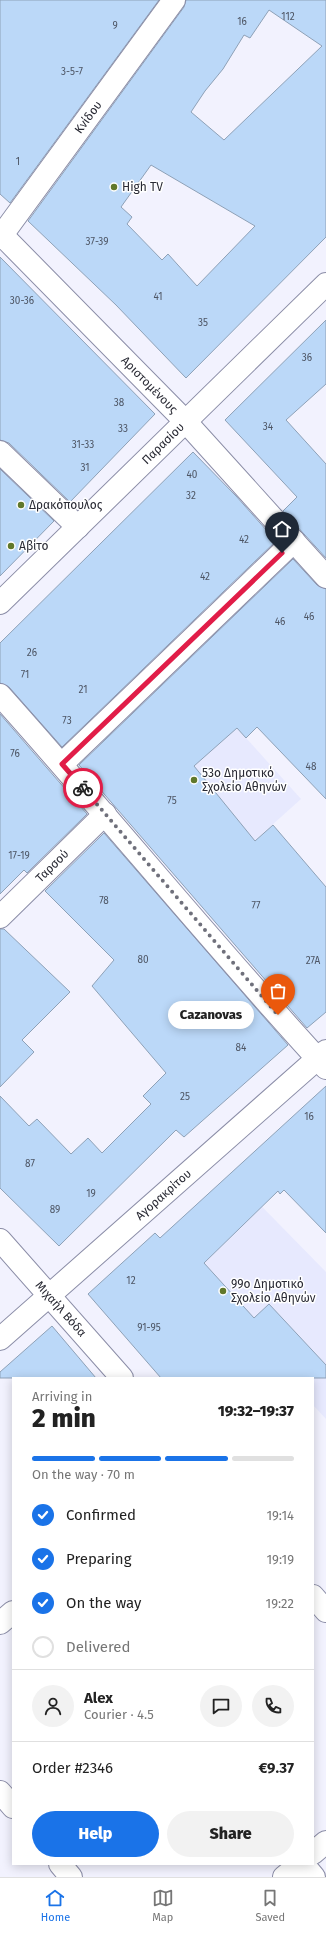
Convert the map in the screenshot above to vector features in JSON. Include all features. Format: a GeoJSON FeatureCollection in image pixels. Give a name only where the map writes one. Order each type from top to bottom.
{"type":"FeatureCollection","features":[{"type":"Feature","properties":{"kind":"street","name":"Κνίδου"},"geometry":{"type":"LineString","coordinates":[[1,234],[174,0]]}},
{"type":"Feature","properties":{"kind":"street","name":"Αριστομένους"},"geometry":{"type":"LineString","coordinates":[[1,234],[186,422],[326,577]]}},
{"type":"Feature","properties":{"kind":"street","name":"Παρασίου"},"geometry":{"type":"LineString","coordinates":[[0,603],[326,284]]}},
{"type":"Feature","properties":{"kind":"street"},"geometry":{"type":"LineString","coordinates":[[0,452],[78,527]]}},
{"type":"Feature","properties":{"kind":"street"},"geometry":{"type":"LineString","coordinates":[[62,764],[294,541]]}},
{"type":"Feature","properties":{"kind":"street"},"geometry":{"type":"LineString","coordinates":[[0,695],[62,764],[248,982],[323,1059]]}},
{"type":"Feature","properties":{"kind":"street","name":"Ταρσού"},"geometry":{"type":"LineString","coordinates":[[0,917],[105,814]]}},
{"type":"Feature","properties":{"kind":"street","name":"Αγορακρίτου"},"geometry":{"type":"LineString","coordinates":[[0,1339],[323,1059]]}},
{"type":"Feature","properties":{"kind":"street","name":"Μιχαήλ Βόδα"},"geometry":{"type":"LineString","coordinates":[[0,1240],[121,1377]]}},
{"type":"Feature","properties":{"kind":"street"},"geometry":{"type":"LineString","coordinates":[[314,1597],[326,1611]]}},
{"type":"Feature","properties":{"kind":"street"},"geometry":{"type":"LineString","coordinates":[[0,1623],[12,1613]]}},
{"type":"Feature","properties":{"kind":"street"},"geometry":{"type":"LineString","coordinates":[[0,1792],[12,1807]]}},
{"type":"Feature","properties":{"kind":"street"},"geometry":{"type":"LineString","coordinates":[[314,1852],[326,1842]]}},
{"type":"Feature","properties":{"kind":"street"},"geometry":{"type":"LineString","coordinates":[[61,1865],[71,1877]]}},
{"type":"Feature","properties":{"kind":"street"},"geometry":{"type":"LineString","coordinates":[[284,1877],[300,1865]]}},
{"type":"Feature","properties":{"kind":"street"},"geometry":{"type":"LineString","coordinates":[[302,1865],[314,1877]]}},
{"type":"Feature","properties":{"kind":"shaded area"},"geometry":{"type":"Polygon","coordinates":[[[186,671],[301,799],[201,889],[186,671]]]}},
{"type":"Feature","properties":{"kind":"shaded area","name":"99ο Δημοτικό Σχολείο Αθηνών"},"geometry":{"type":"Polygon","coordinates":[[[230,1174],[326,1272],[326,1419],[314,1406],[314,1377],[311,1377],[103,1281],[155,1233],[160,1238],[230,1174]]]}},
{"type":"Feature","properties":{"kind":"building"},"geometry":{"type":"Polygon","coordinates":[[[0,0],[159,0],[10,203],[0,194],[0,0]]]}},
{"type":"Feature","properties":{"kind":"building"},"geometry":{"type":"Polygon","coordinates":[[[186,0],[326,0],[326,237],[186,378],[116,305],[28,221],[184,7],[186,0]],[[269,10],[250,38],[244,35],[223,69],[205,91],[191,112],[224,140],[322,46],[269,10]],[[151,165],[121,207],[132,217],[127,224],[162,260],[168,254],[197,286],[255,226],[151,165]]]}},
{"type":"Feature","properties":{"kind":"building"},"geometry":{"type":"Polygon","coordinates":[[[0,257],[155,414],[70,502],[9,443],[0,440],[0,257]]]}},
{"type":"Feature","properties":{"kind":"building"},"geometry":{"type":"Polygon","coordinates":[[[326,320],[326,384],[286,420],[326,464],[326,558],[283,511],[297,497],[225,420],[326,320]]]}},
{"type":"Feature","properties":{"kind":"building"},"geometry":{"type":"Polygon","coordinates":[[[193,452],[236,496],[276,541],[62,747],[9,687],[0,683],[0,643],[193,452]]]}},
{"type":"Feature","properties":{"kind":"building"},"geometry":{"type":"Polygon","coordinates":[[[0,469],[54,521],[0,576],[0,469]]]}},
{"type":"Feature","properties":{"kind":"building"},"geometry":{"type":"Polygon","coordinates":[[[293,559],[317,585],[326,589],[326,799],[257,727],[246,738],[237,728],[194,766],[255,841],[273,825],[326,887],[326,1012],[307,1028],[79,765],[293,559]]]}},
{"type":"Feature","properties":{"kind":"building"},"geometry":{"type":"Polygon","coordinates":[[[0,714],[87,814],[27,873],[24,870],[0,894],[0,714]]]}},
{"type":"Feature","properties":{"kind":"building"},"geometry":{"type":"Polygon","coordinates":[[[104,833],[288,1045],[184,1137],[176,1130],[59,1246],[0,1188],[0,1096],[29,1126],[37,1119],[71,1154],[88,1138],[102,1153],[151,1104],[143,1096],[166,1073],[92,986],[114,960],[45,891],[104,833]]]}},
{"type":"Feature","properties":{"kind":"building"},"geometry":{"type":"Polygon","coordinates":[[[0,929],[4,929],[70,992],[22,1040],[34,1052],[0,1087],[0,929]]]}},
{"type":"Feature","properties":{"kind":"building"},"geometry":{"type":"Polygon","coordinates":[[[326,1086],[326,1233],[284,1190],[280,1194],[278,1191],[204,1263],[254,1318],[269,1304],[326,1365],[326,1378],[160,1377],[88,1294],[155,1233],[160,1238],[326,1086]]]}},
{"type":"Feature","properties":{"kind":"building"},"geometry":{"type":"Polygon","coordinates":[[[52,1326],[95,1377],[0,1378],[0,1372],[52,1326]]]}},
{"type":"Feature","properties":{"kind":"way so far"},"geometry":{"type":"LineString","coordinates":[[83,788],[248,982],[278,1015]]}},
{"type":"Feature","properties":{"kind":"place","name":"High TV"},"geometry":{"type":"Point","coordinates":[114,187]}},
{"type":"Feature","properties":{"kind":"place","name":"Δρακόπουλος"},"geometry":{"type":"Point","coordinates":[21,505]}},
{"type":"Feature","properties":{"kind":"place","name":"Αβίτο"},"geometry":{"type":"Point","coordinates":[11,546]}},
{"type":"Feature","properties":{"kind":"place","name":"53ο Δημοτικό Σχολείο Αθηνών"},"geometry":{"type":"Point","coordinates":[194,780]}},
{"type":"Feature","properties":{"kind":"place","name":"Cazanovas"},"geometry":{"type":"Point","coordinates":[278,1015]}},
{"type":"Feature","properties":{"kind":"place","name":"99ο Δημοτικό Σχολείο Αθηνών"},"geometry":{"type":"Point","coordinates":[223,1291]}},
{"type":"Feature","properties":{"kind":"route"},"geometry":{"type":"LineString","coordinates":[[83,788],[62,764],[282,553]]}}]}
